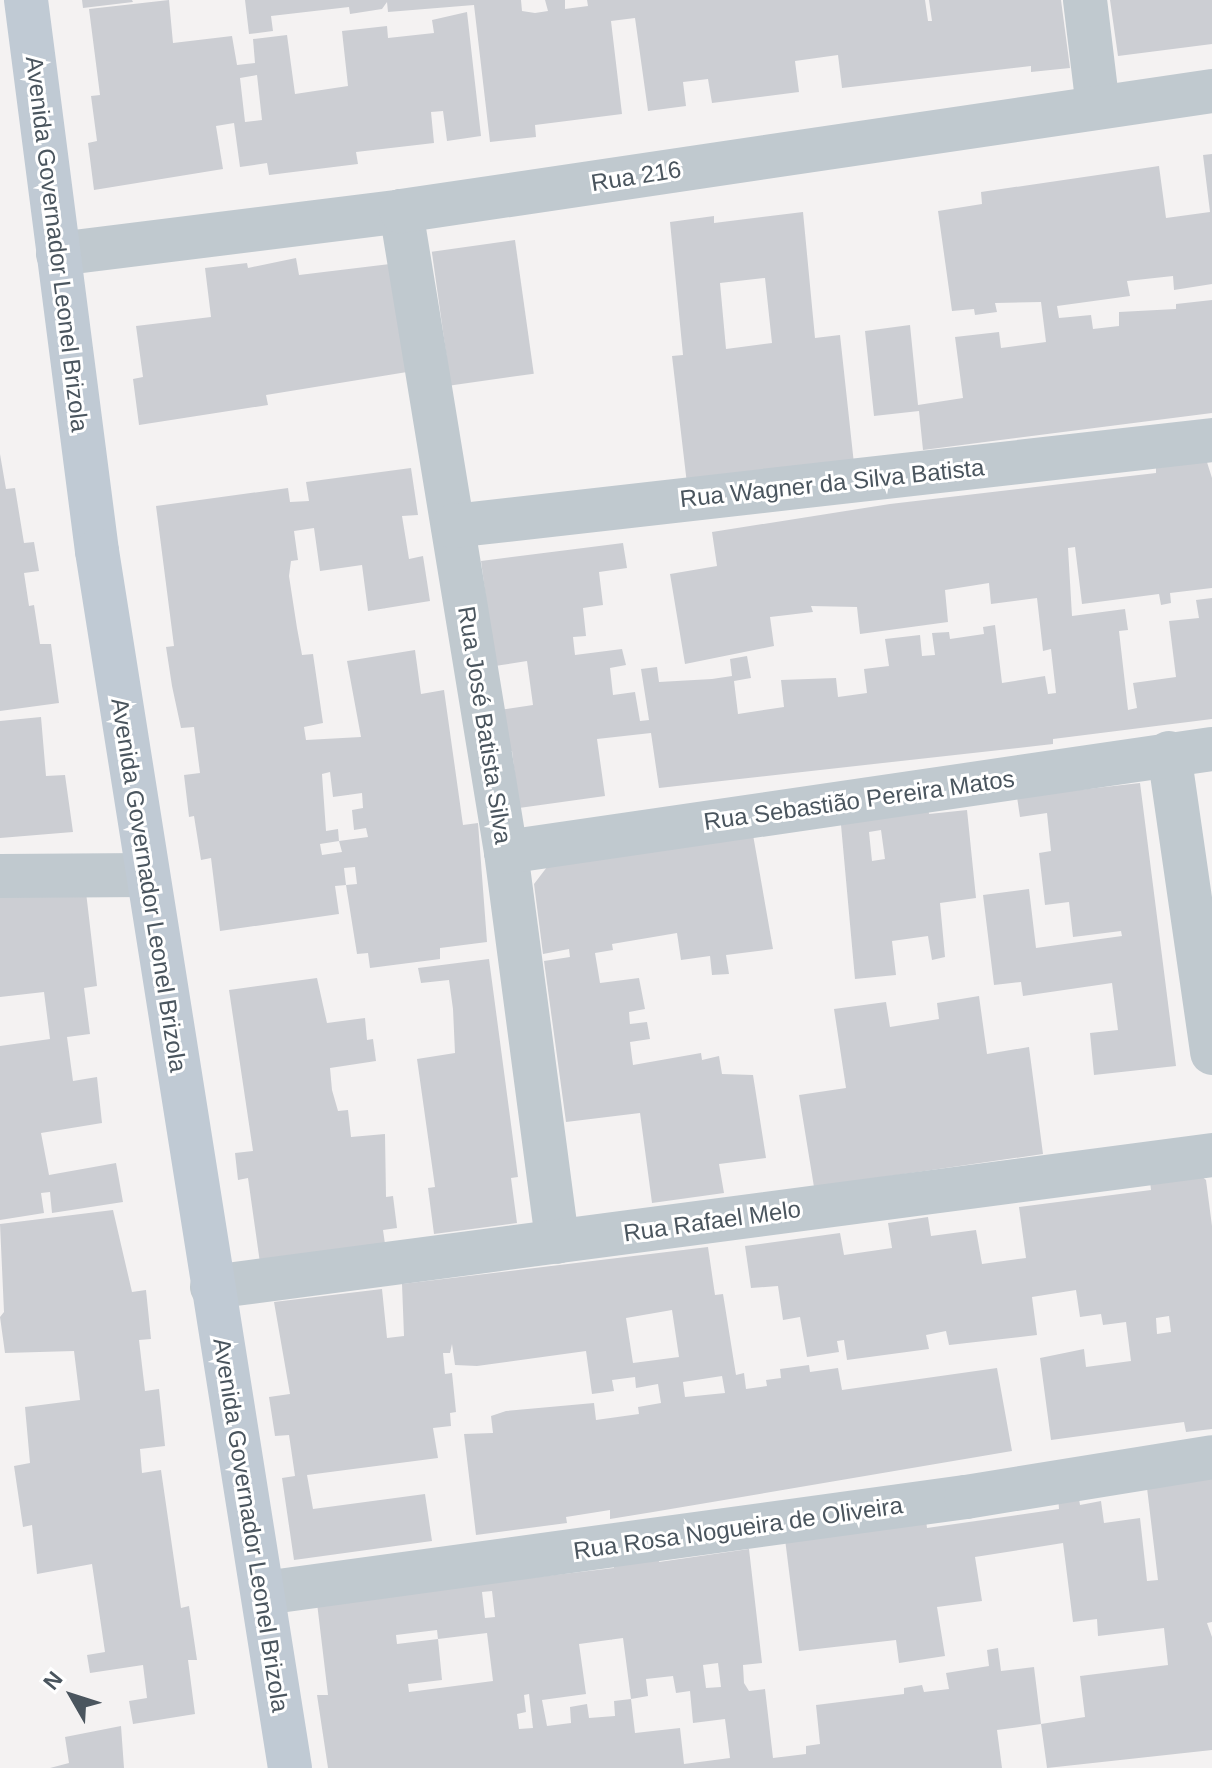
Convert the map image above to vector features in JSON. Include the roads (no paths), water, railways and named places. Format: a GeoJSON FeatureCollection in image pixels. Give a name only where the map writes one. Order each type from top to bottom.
{"type":"FeatureCollection","features":[{"type":"Feature","properties":{"kind":"street","name":"Avenida Governador Leonel Brizola"},"geometry":{"type":"LineString","coordinates":[[26,0],[58,254],[147,875],[290,1768]]}},
{"type":"Feature","properties":{"kind":"street"},"geometry":{"type":"LineString","coordinates":[[1085,0],[1098,107]]}},
{"type":"Feature","properties":{"kind":"street","name":"Rua 216"},"geometry":{"type":"LineString","coordinates":[[58,254],[401,211],[1212,91]]}},
{"type":"Feature","properties":{"kind":"street","name":"Rua José Batista Silva"},"geometry":{"type":"LineString","coordinates":[[401,211],[506,852],[557,1242]]}},
{"type":"Feature","properties":{"kind":"street","name":"Rua Wagner da Silva Batista"},"geometry":{"type":"LineString","coordinates":[[453,526],[1212,440]]}},
{"type":"Feature","properties":{"kind":"street","name":"Rua Sebastião Pereira Matos"},"geometry":{"type":"LineString","coordinates":[[506,852],[1212,749]]}},
{"type":"Feature","properties":{"kind":"street"},"geometry":{"type":"LineString","coordinates":[[1169,753],[1212,1053]]}},
{"type":"Feature","properties":{"kind":"street"},"geometry":{"type":"LineString","coordinates":[[0,876],[147,875]]}},
{"type":"Feature","properties":{"kind":"street","name":"Rua Rafael Melo"},"geometry":{"type":"LineString","coordinates":[[212,1287],[1212,1155]]}},
{"type":"Feature","properties":{"kind":"street","name":"Rua Rosa Nogueira de Oliveira"},"geometry":{"type":"LineString","coordinates":[[264,1593],[966,1497],[1212,1457]]}}]}
